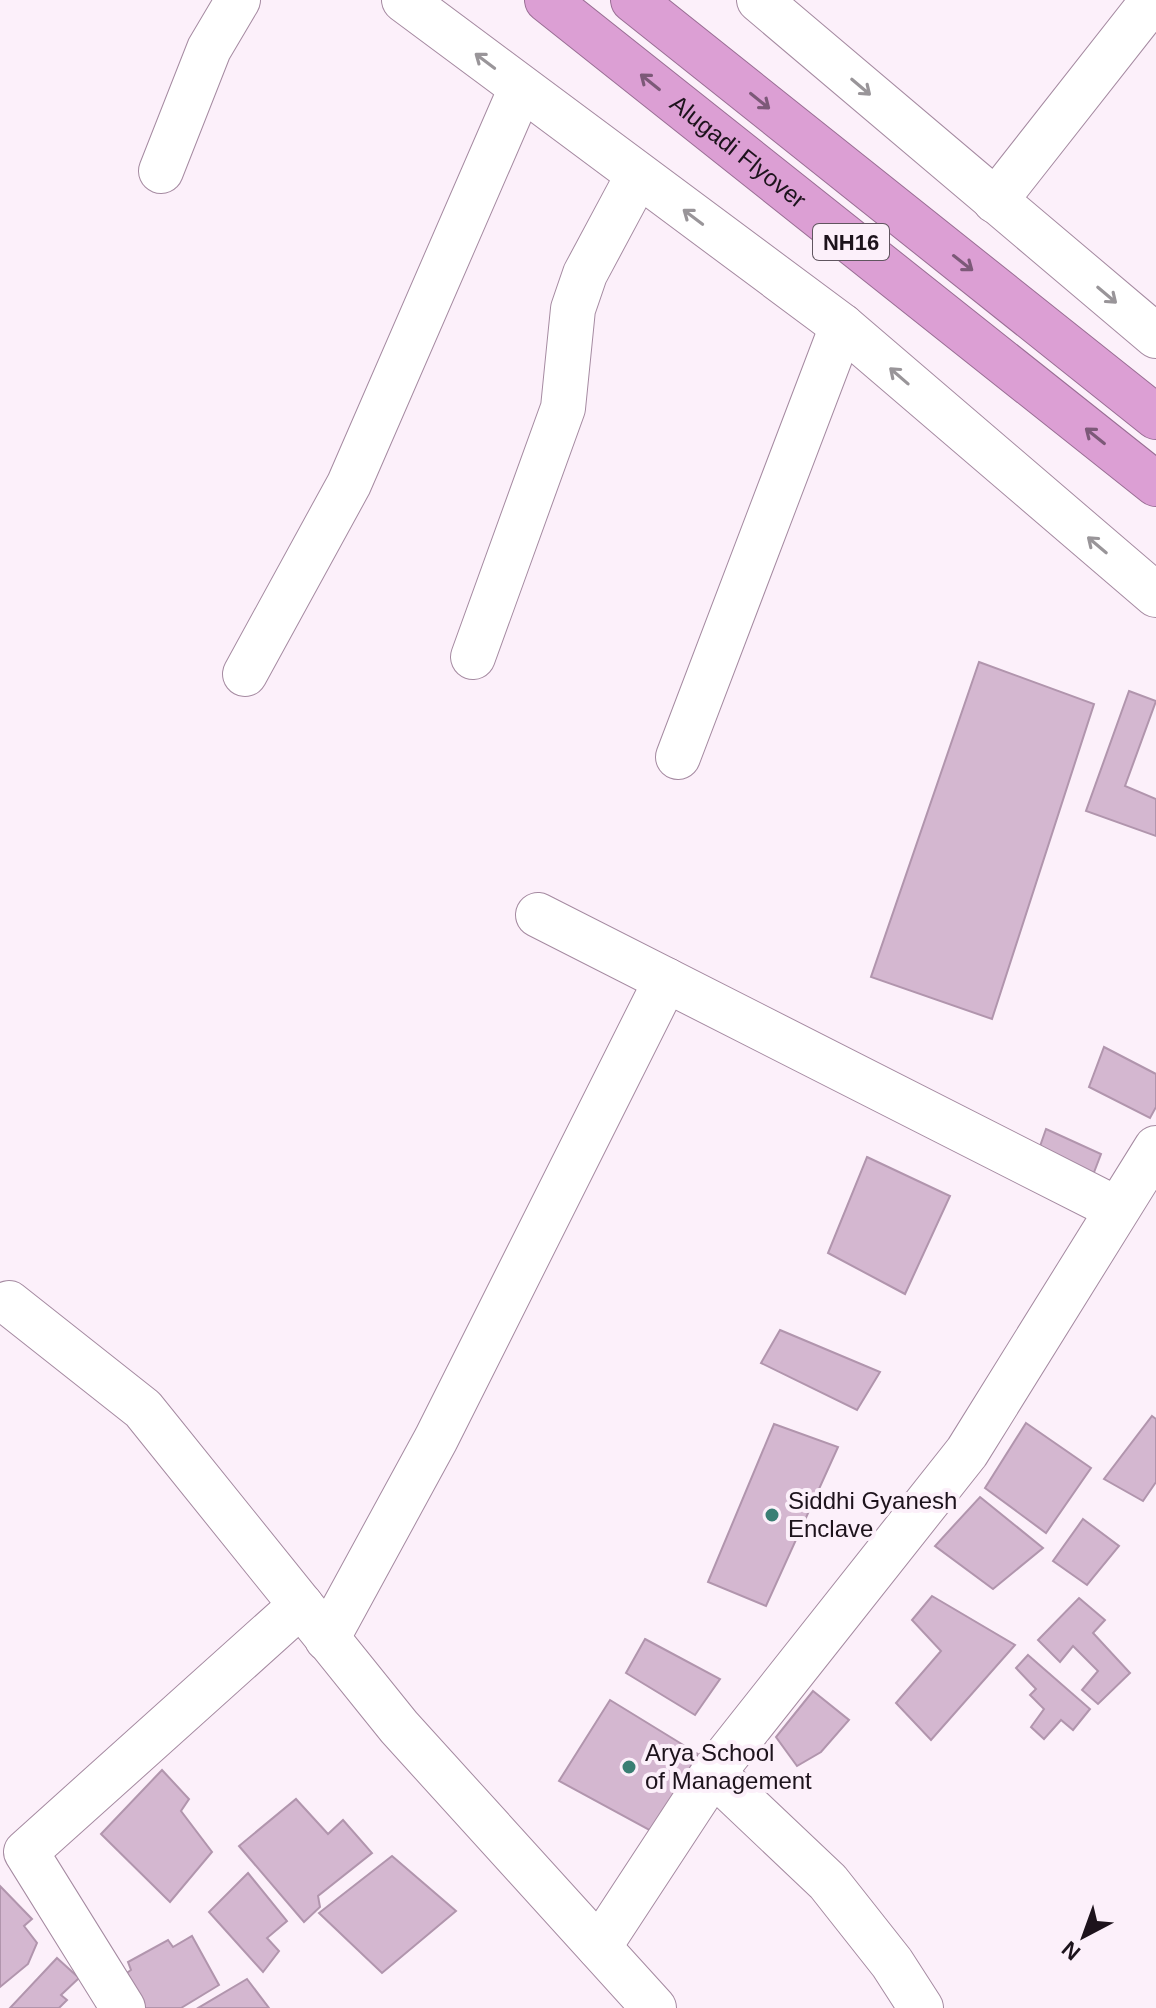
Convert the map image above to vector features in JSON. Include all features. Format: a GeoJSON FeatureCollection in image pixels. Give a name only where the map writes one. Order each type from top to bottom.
{"type":"FeatureCollection","features":[{"type":"Feature","properties":{"kind":"highway","name":"Alugadi Flyover"},"geometry":{"type":"LineString","coordinates":[[547,0],[1156,484]]}},
{"type":"Feature","properties":{"kind":"highway","name":"NH16"},"geometry":{"type":"LineString","coordinates":[[633,0],[1156,417]]}},
{"type":"Feature","properties":{"kind":"street"},"geometry":{"type":"LineString","coordinates":[[161,171],[209,49],[238,0]]}},
{"type":"Feature","properties":{"kind":"street"},"geometry":{"type":"LineString","coordinates":[[404,0],[842,326],[1156,595]]}},
{"type":"Feature","properties":{"kind":"street"},"geometry":{"type":"LineString","coordinates":[[759,0],[1156,336]]}},
{"type":"Feature","properties":{"kind":"street"},"geometry":{"type":"LineString","coordinates":[[995,201],[1153,0]]}},
{"type":"Feature","properties":{"kind":"street"},"geometry":{"type":"LineString","coordinates":[[245,674],[349,484],[521,88]]}},
{"type":"Feature","properties":{"kind":"street"},"geometry":{"type":"LineString","coordinates":[[473,657],[563,408],[573,309],[585,274],[638,175]]}},
{"type":"Feature","properties":{"kind":"street"},"geometry":{"type":"LineString","coordinates":[[678,757],[842,326]]}},
{"type":"Feature","properties":{"kind":"street"},"geometry":{"type":"LineString","coordinates":[[538,915],[1117,1209]]}},
{"type":"Feature","properties":{"kind":"street"},"geometry":{"type":"LineString","coordinates":[[123,2008],[26,1852],[314,1622],[436,1439],[666,980]]}},
{"type":"Feature","properties":{"kind":"street"},"geometry":{"type":"LineString","coordinates":[[599,1947],[713,1773],[967,1452],[1156,1148]]}},
{"type":"Feature","properties":{"kind":"street"},"geometry":{"type":"LineString","coordinates":[[3,1302],[143,1409],[399,1727],[654,2008]]}},
{"type":"Feature","properties":{"kind":"street"},"geometry":{"type":"LineString","coordinates":[[713,1773],[828,1882],[892,1963],[921,2008]]}},
{"type":"Feature","properties":{"kind":"building"},"geometry":{"type":"Polygon","coordinates":[[[979,662],[1094,704],[992,1019],[871,977],[979,662]]]}},
{"type":"Feature","properties":{"kind":"building"},"geometry":{"type":"Polygon","coordinates":[[[1129,691],[1156,701],[1125,786],[1156,799],[1156,836],[1086,811],[1129,691]]]}},
{"type":"Feature","properties":{"kind":"building"},"geometry":{"type":"Polygon","coordinates":[[[1104,1047],[1156,1074],[1156,1107],[1150,1118],[1089,1087],[1104,1047]]]}},
{"type":"Feature","properties":{"kind":"building"},"geometry":{"type":"Polygon","coordinates":[[[1046,1129],[1101,1154],[1093,1175],[1038,1152],[1046,1129]]]}},
{"type":"Feature","properties":{"kind":"building"},"geometry":{"type":"Polygon","coordinates":[[[867,1157],[950,1196],[905,1294],[828,1253],[867,1157]]]}},
{"type":"Feature","properties":{"kind":"building"},"geometry":{"type":"Polygon","coordinates":[[[780,1330],[880,1372],[857,1410],[761,1363],[780,1330]]]}},
{"type":"Feature","properties":{"kind":"building"},"geometry":{"type":"Polygon","coordinates":[[[1152,1416],[1156,1419],[1156,1482],[1143,1501],[1104,1479],[1152,1416]]]}},
{"type":"Feature","properties":{"kind":"building"},"geometry":{"type":"Polygon","coordinates":[[[1026,1423],[1091,1468],[1046,1533],[985,1488],[1026,1423]]]}},
{"type":"Feature","properties":{"kind":"building","name":"Siddhi Gyanesh Enclave"},"geometry":{"type":"Polygon","coordinates":[[[774,1424],[838,1447],[766,1606],[708,1582],[774,1424]]]}},
{"type":"Feature","properties":{"kind":"building"},"geometry":{"type":"Polygon","coordinates":[[[980,1497],[1043,1548],[993,1589],[935,1546],[980,1497]]]}},
{"type":"Feature","properties":{"kind":"building"},"geometry":{"type":"Polygon","coordinates":[[[1083,1519],[1119,1546],[1087,1585],[1053,1561],[1083,1519]]]}},
{"type":"Feature","properties":{"kind":"building"},"geometry":{"type":"Polygon","coordinates":[[[932,1596],[1015,1645],[931,1740],[896,1703],[941,1651],[912,1620],[932,1596]]]}},
{"type":"Feature","properties":{"kind":"building"},"geometry":{"type":"Polygon","coordinates":[[[1079,1598],[1105,1620],[1093,1633],[1130,1673],[1098,1704],[1082,1690],[1098,1671],[1073,1646],[1060,1662],[1038,1640],[1079,1598]]]}},
{"type":"Feature","properties":{"kind":"building"},"geometry":{"type":"Polygon","coordinates":[[[645,1639],[720,1679],[695,1715],[626,1673],[645,1639]]]}},
{"type":"Feature","properties":{"kind":"building"},"geometry":{"type":"Polygon","coordinates":[[[1028,1655],[1090,1709],[1073,1730],[1061,1720],[1044,1739],[1031,1727],[1044,1709],[1030,1695],[1036,1689],[1016,1668],[1028,1655]]]}},
{"type":"Feature","properties":{"kind":"building"},"geometry":{"type":"Polygon","coordinates":[[[813,1691],[849,1720],[821,1752],[797,1766],[776,1737],[813,1691]]]}},
{"type":"Feature","properties":{"kind":"building","name":"Arya School of Management"},"geometry":{"type":"Polygon","coordinates":[[[610,1700],[698,1754],[653,1832],[559,1781],[610,1700]]]}},
{"type":"Feature","properties":{"kind":"building"},"geometry":{"type":"Polygon","coordinates":[[[162,1770],[189,1799],[181,1811],[212,1852],[170,1902],[101,1834],[162,1770]]]}},
{"type":"Feature","properties":{"kind":"building"},"geometry":{"type":"Polygon","coordinates":[[[296,1799],[328,1834],[343,1820],[372,1853],[318,1896],[320,1907],[304,1922],[239,1846],[296,1799]]]}},
{"type":"Feature","properties":{"kind":"building"},"geometry":{"type":"Polygon","coordinates":[[[392,1856],[456,1911],[382,1973],[319,1913],[392,1856]]]}},
{"type":"Feature","properties":{"kind":"building"},"geometry":{"type":"Polygon","coordinates":[[[248,1873],[287,1921],[267,1938],[279,1951],[263,1972],[209,1912],[248,1873]]]}},
{"type":"Feature","properties":{"kind":"building"},"geometry":{"type":"Polygon","coordinates":[[[0,1886],[32,1919],[24,1926],[37,1943],[28,1964],[0,1987],[0,1886]]]}},
{"type":"Feature","properties":{"kind":"building"},"geometry":{"type":"Polygon","coordinates":[[[192,1936],[219,1985],[181,2008],[129,2008],[114,1982],[131,1970],[128,1962],[168,1940],[173,1947],[192,1936]]]}},
{"type":"Feature","properties":{"kind":"building"},"geometry":{"type":"Polygon","coordinates":[[[57,1958],[79,1978],[61,1995],[67,2000],[59,2008],[10,2008],[57,1958]]]}},
{"type":"Feature","properties":{"kind":"building"},"geometry":{"type":"Polygon","coordinates":[[[247,1979],[269,2008],[198,2008],[247,1979]]]}},
{"type":"Feature","properties":{"kind":"place","name":"Siddhi Gyanesh Enclave"},"geometry":{"type":"Point","coordinates":[772,1515]}},
{"type":"Feature","properties":{"kind":"place","name":"Arya School of Management"},"geometry":{"type":"Point","coordinates":[629,1767]}}]}
